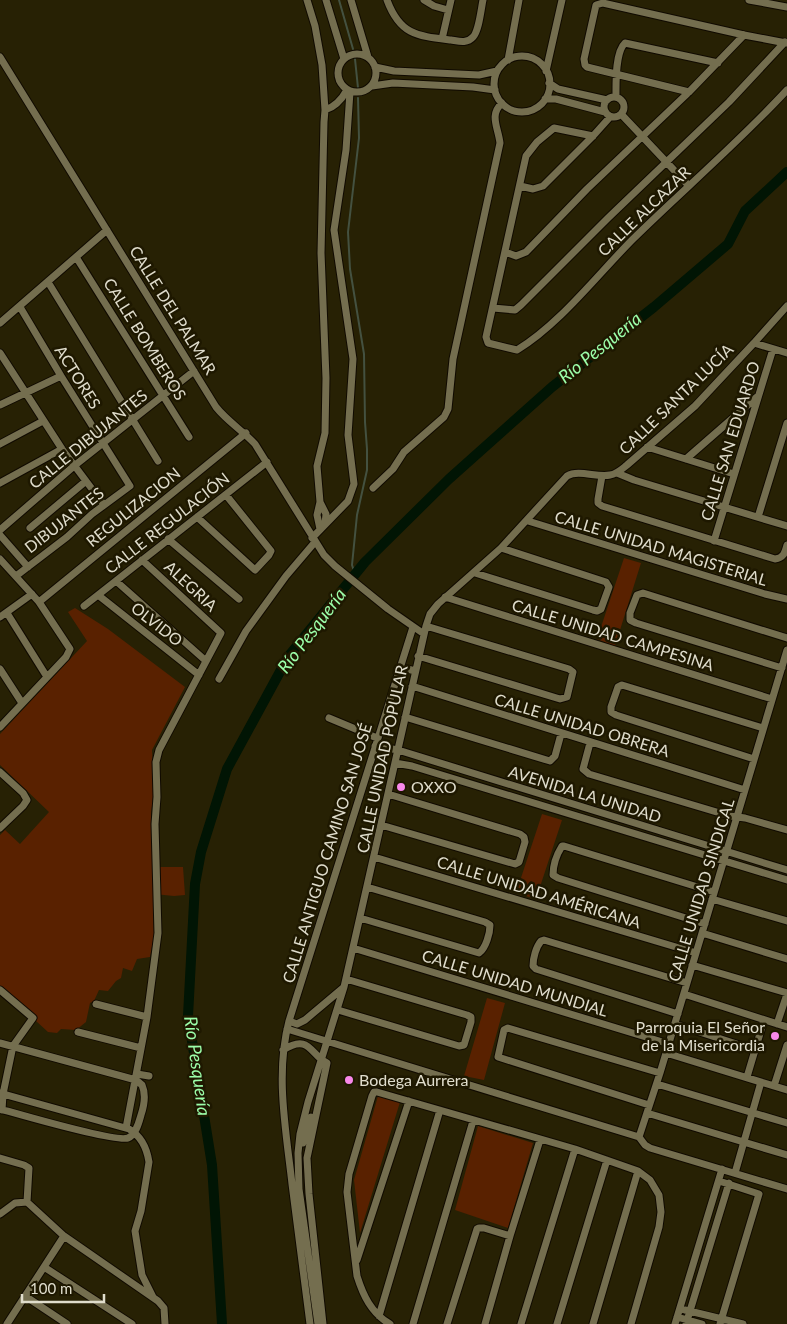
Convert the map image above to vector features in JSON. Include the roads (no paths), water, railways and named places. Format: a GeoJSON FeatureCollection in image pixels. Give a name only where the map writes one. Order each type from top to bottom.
{"type":"FeatureCollection","features":[{"type":"Feature","properties":{"kind":"street"},"geometry":{"type":"LineString","coordinates":[[307,0],[315,26],[322,64],[325,110],[321,253],[326,412],[325,433],[317,466],[320,502],[326,514],[323,527]]}},
{"type":"Feature","properties":{"kind":"street"},"geometry":{"type":"LineString","coordinates":[[326,0],[344,59]]}},
{"type":"Feature","properties":{"kind":"street"},"geometry":{"type":"LineString","coordinates":[[351,0],[368,57],[375,67],[376,75],[372,86]]}},
{"type":"Feature","properties":{"kind":"street"},"geometry":{"type":"LineString","coordinates":[[386,0],[395,18],[410,31],[418,35],[464,42],[470,40],[476,33],[483,0]]}},
{"type":"Feature","properties":{"kind":"street"},"geometry":{"type":"LineString","coordinates":[[424,0],[434,6],[448,10]]}},
{"type":"Feature","properties":{"kind":"street"},"geometry":{"type":"LineString","coordinates":[[442,39],[450,0]]}},
{"type":"Feature","properties":{"kind":"street"},"geometry":{"type":"LineString","coordinates":[[508,60],[519,0]]}},
{"type":"Feature","properties":{"kind":"street"},"geometry":{"type":"LineString","coordinates":[[546,71],[537,61],[528,57],[518,56],[508,60],[497,71],[494,80],[495,90],[502,103],[510,109],[524,111],[534,108],[545,99],[549,83],[546,71],[562,0]]}},
{"type":"Feature","properties":{"kind":"street"},"geometry":{"type":"LineString","coordinates":[[749,0],[787,7]]}},
{"type":"Feature","properties":{"kind":"street"},"geometry":{"type":"LineString","coordinates":[[689,92],[587,67],[584,59],[594,9],[600,3],[786,43]]}},
{"type":"Feature","properties":{"kind":"street"},"geometry":{"type":"LineString","coordinates":[[505,252],[516,256],[523,254],[586,189],[689,92],[744,35]]}},
{"type":"Feature","properties":{"kind":"street"},"geometry":{"type":"LineString","coordinates":[[616,97],[616,74],[621,46],[625,43],[718,63]]}},
{"type":"Feature","properties":{"kind":"street"},"geometry":{"type":"LineString","coordinates":[[593,136],[554,128],[537,142],[526,156],[493,308],[515,310],[522,304],[786,43]]}},
{"type":"Feature","properties":{"kind":"street"},"geometry":{"type":"LineString","coordinates":[[368,57],[356,54],[344,59],[339,66],[337,74],[339,82],[348,91],[362,92],[372,86],[393,83],[495,90]]}},
{"type":"Feature","properties":{"kind":"street","name":"CALLE DEL PALMAR"},"geometry":{"type":"LineString","coordinates":[[0,57],[222,415],[246,434],[267,462],[313,540],[335,566],[388,609],[424,634]]}},
{"type":"Feature","properties":{"kind":"street"},"geometry":{"type":"LineString","coordinates":[[375,67],[394,71],[479,75],[497,71]]}},
{"type":"Feature","properties":{"kind":"street"},"geometry":{"type":"LineString","coordinates":[[549,83],[558,89],[606,100],[616,97]]}},
{"type":"Feature","properties":{"kind":"street"},"geometry":{"type":"LineString","coordinates":[[556,99],[558,89]]}},
{"type":"Feature","properties":{"kind":"street","name":"CALLE ALCAZAR"},"geometry":{"type":"LineString","coordinates":[[493,308],[486,336],[487,342],[517,350],[542,332],[689,186],[753,126],[787,90]]}},
{"type":"Feature","properties":{"kind":"street"},"geometry":{"type":"LineString","coordinates":[[325,110],[332,108],[348,91]]}},
{"type":"Feature","properties":{"kind":"street"},"geometry":{"type":"LineString","coordinates":[[219,679],[246,631],[323,527],[348,501],[354,484],[348,435],[353,359],[334,230],[346,150],[348,91]]}},
{"type":"Feature","properties":{"kind":"street"},"geometry":{"type":"LineString","coordinates":[[545,99],[556,99],[616,117],[624,109],[623,102],[616,97]]}},
{"type":"Feature","properties":{"kind":"street"},"geometry":{"type":"LineString","coordinates":[[606,100],[604,106],[607,114]]}},
{"type":"Feature","properties":{"kind":"street"},"geometry":{"type":"LineString","coordinates":[[373,488],[393,469],[404,452],[444,418],[448,409],[453,359],[500,143],[494,116],[495,111],[502,103]]}},
{"type":"Feature","properties":{"kind":"street"},"geometry":{"type":"LineString","coordinates":[[520,186],[533,189],[543,186],[593,136],[607,114]]}},
{"type":"Feature","properties":{"kind":"street"},"geometry":{"type":"LineString","coordinates":[[621,114],[689,186]]}},
{"type":"Feature","properties":{"kind":"street"},"geometry":{"type":"LineString","coordinates":[[0,322],[20,307],[107,230]]}},
{"type":"Feature","properties":{"kind":"street","name":"CALLE BOMBEROS"},"geometry":{"type":"LineString","coordinates":[[76,257],[189,437]]}},
{"type":"Feature","properties":{"kind":"street"},"geometry":{"type":"LineString","coordinates":[[48,282],[158,460]]}},
{"type":"Feature","properties":{"kind":"street","name":"CALLE SANTA LUCÍA"},"geometry":{"type":"LineString","coordinates":[[528,521],[571,474],[602,476],[618,473],[694,406],[754,343],[784,315],[787,306]]}},
{"type":"Feature","properties":{"kind":"street","name":"ACTORES"},"geometry":{"type":"LineString","coordinates":[[20,307],[130,486]]}},
{"type":"Feature","properties":{"kind":"street"},"geometry":{"type":"LineString","coordinates":[[754,343],[787,353]]}},
{"type":"Feature","properties":{"kind":"street","name":"CALLE SAN EDUARDO"},"geometry":{"type":"LineString","coordinates":[[714,540],[773,349]]}},
{"type":"Feature","properties":{"kind":"street"},"geometry":{"type":"LineString","coordinates":[[0,353],[3,363],[26,393],[74,466],[104,505]]}},
{"type":"Feature","properties":{"kind":"street","name":"CALLE DIBUJANTES"},"geometry":{"type":"LineString","coordinates":[[0,530],[74,466],[194,371]]}},
{"type":"Feature","properties":{"kind":"street"},"geometry":{"type":"LineString","coordinates":[[0,405],[61,376]]}},
{"type":"Feature","properties":{"kind":"street"},"geometry":{"type":"LineString","coordinates":[[686,459],[758,396]]}},
{"type":"Feature","properties":{"kind":"street"},"geometry":{"type":"LineString","coordinates":[[0,444],[43,421]]}},
{"type":"Feature","properties":{"kind":"street"},"geometry":{"type":"LineString","coordinates":[[758,518],[787,423]]}},
{"type":"Feature","properties":{"kind":"street","name":"REGULIZACION"},"geometry":{"type":"LineString","coordinates":[[39,602],[246,434]]}},
{"type":"Feature","properties":{"kind":"street"},"geometry":{"type":"LineString","coordinates":[[647,447],[734,474]]}},
{"type":"Feature","properties":{"kind":"street"},"geometry":{"type":"LineString","coordinates":[[0,483],[62,449]]}},
{"type":"Feature","properties":{"kind":"street","name":"CALLE REGULACIÓN"},"geometry":{"type":"LineString","coordinates":[[84,606],[267,462]]}},
{"type":"Feature","properties":{"kind":"street"},"geometry":{"type":"LineString","coordinates":[[618,473],[634,480],[787,526]]}},
{"type":"Feature","properties":{"kind":"street"},"geometry":{"type":"LineString","coordinates":[[602,476],[598,499],[598,503],[602,506],[775,559],[779,559],[784,555],[787,545]]}},
{"type":"Feature","properties":{"kind":"street"},"geometry":{"type":"LineString","coordinates":[[30,528],[86,481]]}},
{"type":"Feature","properties":{"kind":"street","name":"DIBUJANTES"},"geometry":{"type":"LineString","coordinates":[[16,576],[130,486]]}},
{"type":"Feature","properties":{"kind":"street"},"geometry":{"type":"LineString","coordinates":[[197,517],[255,570],[270,555],[271,551],[226,495]]}},
{"type":"Feature","properties":{"kind":"street","name":"CALLE UNIDAD POPULAR"},"geometry":{"type":"LineString","coordinates":[[298,1163],[300,1134],[320,1060],[328,1041],[344,987],[426,626],[433,609],[475,573],[528,521]]}},
{"type":"Feature","properties":{"kind":"street","name":"CALLE UNIDAD MAGISTERIAL"},"geometry":{"type":"LineString","coordinates":[[528,521],[765,594],[787,599]]}},
{"type":"Feature","properties":{"kind":"street"},"geometry":{"type":"LineString","coordinates":[[0,535],[28,567]]}},
{"type":"Feature","properties":{"kind":"street"},"geometry":{"type":"LineString","coordinates":[[168,540],[239,599]]}},
{"type":"Feature","properties":{"kind":"street"},"geometry":{"type":"LineString","coordinates":[[475,573],[599,611],[609,587],[608,584],[501,548]]}},
{"type":"Feature","properties":{"kind":"street"},"geometry":{"type":"LineString","coordinates":[[0,559],[39,602],[70,649],[66,657],[0,727]]}},
{"type":"Feature","properties":{"kind":"street","name":"ALEGRIA"},"geometry":{"type":"LineString","coordinates":[[142,560],[220,633],[206,661]]}},
{"type":"Feature","properties":{"kind":"street"},"geometry":{"type":"LineString","coordinates":[[116,581],[206,661],[159,750],[156,762],[157,797],[155,824],[158,933],[148,1018],[126,1128]]}},
{"type":"Feature","properties":{"kind":"street"},"geometry":{"type":"LineString","coordinates":[[784,665],[636,623],[630,620],[630,613],[637,595],[646,593],[787,638]]}},
{"type":"Feature","properties":{"kind":"street"},"geometry":{"type":"LineString","coordinates":[[0,618],[32,594]]}},
{"type":"Feature","properties":{"kind":"street","name":"OLVIDO"},"geometry":{"type":"LineString","coordinates":[[98,595],[199,675]]}},
{"type":"Feature","properties":{"kind":"street","name":"CALLE UNIDAD CAMPESINA"},"geometry":{"type":"LineString","coordinates":[[445,597],[772,699]]}},
{"type":"Feature","properties":{"kind":"street"},"geometry":{"type":"LineString","coordinates":[[7,613],[47,677]]}},
{"type":"Feature","properties":{"kind":"street"},"geometry":{"type":"LineString","coordinates":[[418,656],[560,699],[567,698],[573,678],[573,672],[569,669],[426,626]]}},
{"type":"Feature","properties":{"kind":"street","name":"CALLE ANTIGUO CAMINO SAN JOSÉ"},"geometry":{"type":"LineString","coordinates":[[310,1324],[289,1160],[282,1074],[283,1050],[289,1021],[413,627]]}},
{"type":"Feature","properties":{"kind":"street","name":"CALLE UNIDAD SINDICAL"},"geometry":{"type":"LineString","coordinates":[[639,1137],[657,1084],[787,650]]}},
{"type":"Feature","properties":{"kind":"street"},"geometry":{"type":"LineString","coordinates":[[400,667],[415,671]]}},
{"type":"Feature","properties":{"kind":"street"},"geometry":{"type":"LineString","coordinates":[[0,669],[22,703]]}},
{"type":"Feature","properties":{"kind":"street","name":"CALLE UNIDAD OBRERA"},"geometry":{"type":"LineString","coordinates":[[412,686],[745,790]]}},
{"type":"Feature","properties":{"kind":"street"},"geometry":{"type":"LineString","coordinates":[[754,759],[616,715],[611,710],[616,691],[620,686],[627,686],[763,728]]}},
{"type":"Feature","properties":{"kind":"street"},"geometry":{"type":"LineString","coordinates":[[329,718],[377,738]]}},
{"type":"Feature","properties":{"kind":"street"},"geometry":{"type":"LineString","coordinates":[[405,718],[546,761],[553,760],[561,734]]}},
{"type":"Feature","properties":{"kind":"street"},"geometry":{"type":"LineString","coordinates":[[590,742],[583,770],[589,774],[730,816],[745,818],[787,830]]}},
{"type":"Feature","properties":{"kind":"street","name":"AVENIDA LA UNIDAD"},"geometry":{"type":"LineString","coordinates":[[375,746],[398,750],[787,870]]}},
{"type":"Feature","properties":{"kind":"street","name":"AVENIDA LA UNIDAD"},"geometry":{"type":"LineString","coordinates":[[395,763],[431,772],[787,880]]}},
{"type":"Feature","properties":{"kind":"street"},"geometry":{"type":"LineString","coordinates":[[0,828],[26,802],[26,796],[1,774]]}},
{"type":"Feature","properties":{"kind":"street"},"geometry":{"type":"LineString","coordinates":[[381,825],[515,864],[519,862],[525,842],[524,837],[520,834],[388,794]]}},
{"type":"Feature","properties":{"kind":"street"},"geometry":{"type":"LineString","coordinates":[[705,924],[555,876],[553,870],[562,846],[787,921]]}},
{"type":"Feature","properties":{"kind":"street","name":"CALLE UNIDAD AMÉRICANA"},"geometry":{"type":"LineString","coordinates":[[374,857],[696,953]]}},
{"type":"Feature","properties":{"kind":"street"},"geometry":{"type":"LineString","coordinates":[[360,918],[477,953],[482,951],[490,930],[490,925],[485,922],[367,887]]}},
{"type":"Feature","properties":{"kind":"street"},"geometry":{"type":"LineString","coordinates":[[702,933],[787,958]]}},
{"type":"Feature","properties":{"kind":"street"},"geometry":{"type":"LineString","coordinates":[[678,1014],[536,969],[533,966],[538,944],[541,940],[687,983]]}},
{"type":"Feature","properties":{"kind":"street","name":"CALLE UNIDAD MUNDIAL"},"geometry":{"type":"LineString","coordinates":[[353,948],[668,1044]]}},
{"type":"Feature","properties":{"kind":"street"},"geometry":{"type":"LineString","coordinates":[[692,965],[787,993],[777,1024]]}},
{"type":"Feature","properties":{"kind":"street"},"geometry":{"type":"LineString","coordinates":[[338,1010],[459,1046],[463,1046],[471,1022],[469,1016],[346,978]]}},
{"type":"Feature","properties":{"kind":"street"},"geometry":{"type":"LineString","coordinates":[[289,1021],[297,1024],[305,1020],[344,987]]}},
{"type":"Feature","properties":{"kind":"street"},"geometry":{"type":"LineString","coordinates":[[0,990],[33,1018],[12,1046],[1,1094],[1,1109],[110,1137],[125,1139],[134,1132],[143,1109],[144,1095],[142,1085],[137,1077]]}},
{"type":"Feature","properties":{"kind":"street"},"geometry":{"type":"LineString","coordinates":[[684,994],[787,1027]]}},
{"type":"Feature","properties":{"kind":"street"},"geometry":{"type":"LineString","coordinates":[[0,1003],[7,996]]}},
{"type":"Feature","properties":{"kind":"street"},"geometry":{"type":"LineString","coordinates":[[96,1004],[148,1018]]}},
{"type":"Feature","properties":{"kind":"street"},"geometry":{"type":"LineString","coordinates":[[747,1078],[764,1020]]}},
{"type":"Feature","properties":{"kind":"street"},"geometry":{"type":"LineString","coordinates":[[675,1024],[755,1050]]}},
{"type":"Feature","properties":{"kind":"street"},"geometry":{"type":"LineString","coordinates":[[649,1105],[497,1056],[504,1030],[508,1028],[660,1073]]}},
{"type":"Feature","properties":{"kind":"street"},"geometry":{"type":"LineString","coordinates":[[287,1030],[639,1137],[650,1148],[787,1189]]}},
{"type":"Feature","properties":{"kind":"street"},"geometry":{"type":"LineString","coordinates":[[78,1032],[141,1048]]}},
{"type":"Feature","properties":{"kind":"street"},"geometry":{"type":"LineString","coordinates":[[0,1043],[137,1077],[149,1076]]}},
{"type":"Feature","properties":{"kind":"street"},"geometry":{"type":"LineString","coordinates":[[283,1050],[294,1044],[305,1045],[315,1052],[320,1060],[327,1063],[307,1158],[308,1194],[323,1324]]}},
{"type":"Feature","properties":{"kind":"street"},"geometry":{"type":"LineString","coordinates":[[774,1086],[785,1057],[787,1045]]}},
{"type":"Feature","properties":{"kind":"street"},"geometry":{"type":"LineString","coordinates":[[666,1053],[787,1090]]}},
{"type":"Feature","properties":{"kind":"street"},"geometry":{"type":"LineString","coordinates":[[735,1172],[761,1082]]}},
{"type":"Feature","properties":{"kind":"street"},"geometry":{"type":"LineString","coordinates":[[657,1084],[787,1123]]}},
{"type":"Feature","properties":{"kind":"street"},"geometry":{"type":"LineString","coordinates":[[384,1321],[371,1307],[357,1276],[347,1192],[348,1174],[374,1092],[607,1160],[638,1171],[650,1180],[659,1195],[660,1227],[631,1324]]}},
{"type":"Feature","properties":{"kind":"street"},"geometry":{"type":"LineString","coordinates":[[1,1094],[126,1128],[134,1132],[145,1148],[149,1162],[142,1210],[135,1231],[142,1275],[156,1299],[164,1308],[165,1324]]}},
{"type":"Feature","properties":{"kind":"street"},"geometry":{"type":"LineString","coordinates":[[356,1263],[409,1101]]}},
{"type":"Feature","properties":{"kind":"street"},"geometry":{"type":"LineString","coordinates":[[318,1105],[307,1127],[298,1163],[318,1324]]}},
{"type":"Feature","properties":{"kind":"street"},"geometry":{"type":"LineString","coordinates":[[384,1321],[440,1110]]}},
{"type":"Feature","properties":{"kind":"street"},"geometry":{"type":"LineString","coordinates":[[647,1113],[787,1155]]}},
{"type":"Feature","properties":{"kind":"street"},"geometry":{"type":"LineString","coordinates":[[413,1324],[473,1120]]}},
{"type":"Feature","properties":{"kind":"street"},"geometry":{"type":"LineString","coordinates":[[485,1324],[540,1140]]}},
{"type":"Feature","properties":{"kind":"street"},"geometry":{"type":"LineString","coordinates":[[521,1324],[575,1150]]}},
{"type":"Feature","properties":{"kind":"street"},"geometry":{"type":"LineString","coordinates":[[0,1158],[29,1168],[27,1202]]}},
{"type":"Feature","properties":{"kind":"street"},"geometry":{"type":"LineString","coordinates":[[557,1324],[607,1160]]}},
{"type":"Feature","properties":{"kind":"street"},"geometry":{"type":"LineString","coordinates":[[702,1324],[676,1321],[722,1169]]}},
{"type":"Feature","properties":{"kind":"street"},"geometry":{"type":"LineString","coordinates":[[593,1324],[638,1171]]}},
{"type":"Feature","properties":{"kind":"street"},"geometry":{"type":"LineString","coordinates":[[719,1181],[759,1193],[720,1322]]}},
{"type":"Feature","properties":{"kind":"street"},"geometry":{"type":"LineString","coordinates":[[686,1322],[729,1183]]}},
{"type":"Feature","properties":{"kind":"street"},"geometry":{"type":"LineString","coordinates":[[0,1214],[15,1203],[27,1202],[64,1236],[156,1299]]}},
{"type":"Feature","properties":{"kind":"street"},"geometry":{"type":"LineString","coordinates":[[447,1324],[477,1229],[484,1228],[510,1236]]}},
{"type":"Feature","properties":{"kind":"street"},"geometry":{"type":"LineString","coordinates":[[7,1324],[64,1236]]}},
{"type":"Feature","properties":{"kind":"street"},"geometry":{"type":"LineString","coordinates":[[308,1253],[317,1262]]}},
{"type":"Feature","properties":{"kind":"street"},"geometry":{"type":"LineString","coordinates":[[44,1267],[132,1324]]}},
{"type":"Feature","properties":{"kind":"street"},"geometry":{"type":"LineString","coordinates":[[134,1284],[142,1275]]}},
{"type":"Feature","properties":{"kind":"street"},"geometry":{"type":"LineString","coordinates":[[25,1296],[67,1324]]}},
{"type":"Feature","properties":{"kind":"street"},"geometry":{"type":"LineString","coordinates":[[680,1309],[720,1322],[743,1324]]}},
{"type":"Feature","properties":{"kind":"waterway"},"geometry":{"type":"LineString","coordinates":[[339,0],[353,49]]}},
{"type":"Feature","properties":{"kind":"waterway"},"geometry":{"type":"LineString","coordinates":[[355,59],[358,88]]}},
{"type":"Feature","properties":{"kind":"waterway"},"geometry":{"type":"LineString","coordinates":[[355,574],[352,565],[357,515],[367,470],[364,354],[350,269],[348,232],[359,138],[358,98]]}},
{"type":"Feature","properties":{"kind":"waterway","name":"Río Pesquería"},"geometry":{"type":"LineString","coordinates":[[222,1324],[212,1165],[188,1016],[195,884],[201,852],[227,769],[288,657],[365,562],[449,479],[552,387],[654,307],[728,244],[745,211],[787,172]]}},
{"type":"Feature","properties":{"kind":"place","name":"OXXO"},"geometry":{"type":"Point","coordinates":[401,787]}},
{"type":"Feature","properties":{"kind":"place","name":"Parroquia El Señor de la Misericordia"},"geometry":{"type":"Point","coordinates":[775,1036]}},
{"type":"Feature","properties":{"kind":"place","name":"Bodega Aurrera"},"geometry":{"type":"Point","coordinates":[349,1080]}}]}
